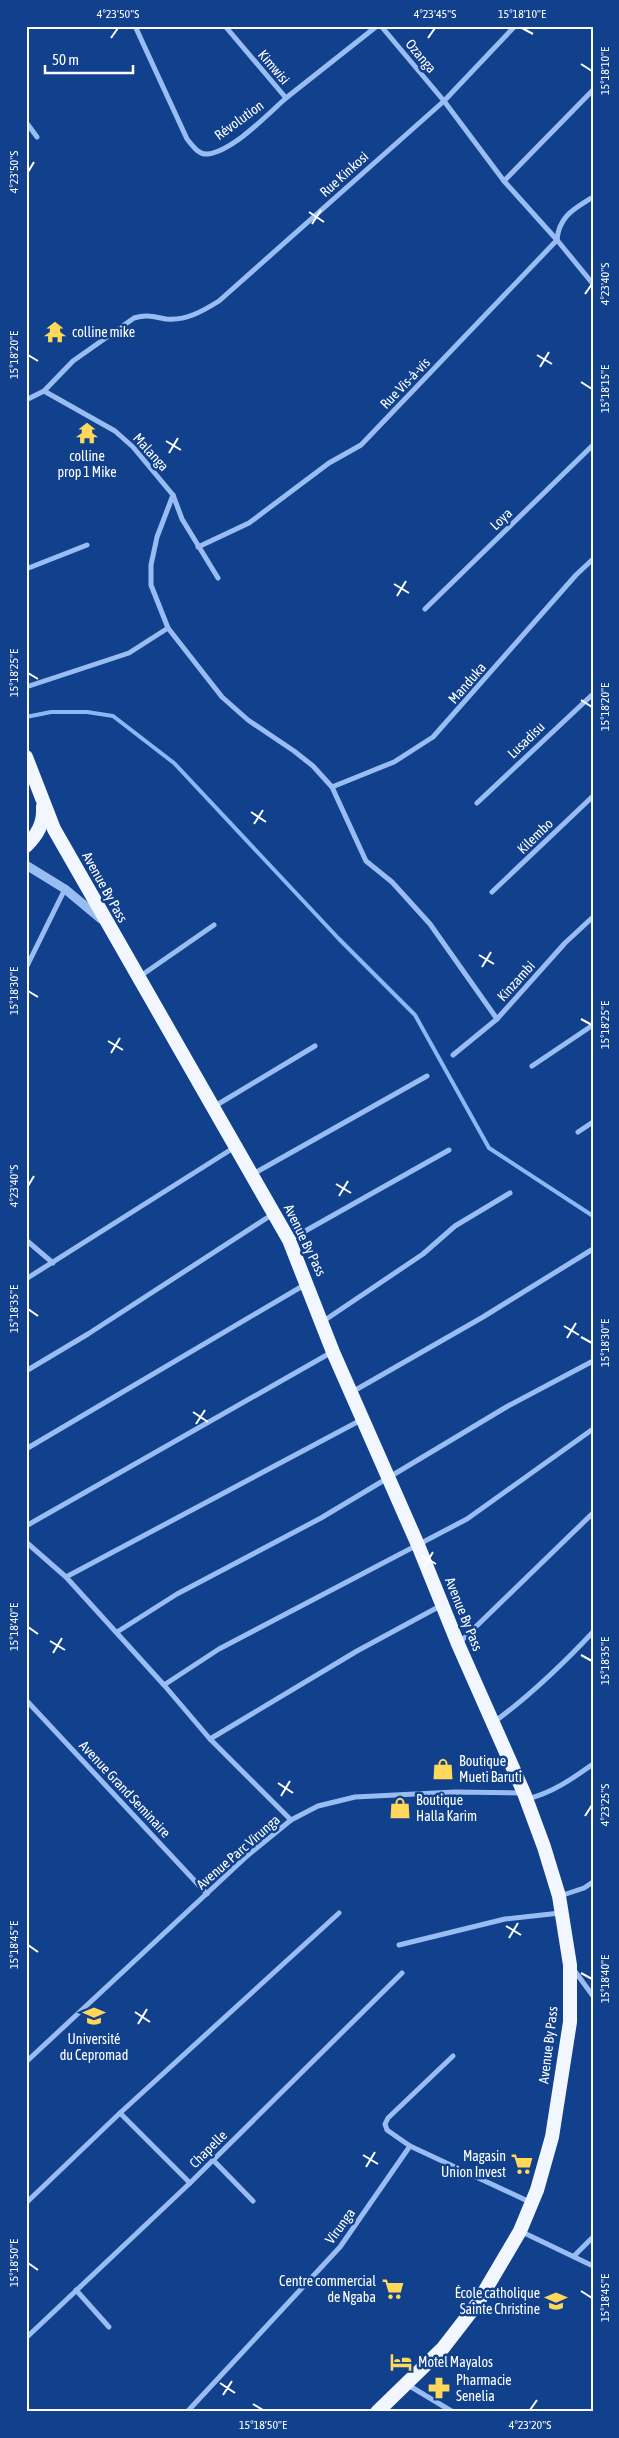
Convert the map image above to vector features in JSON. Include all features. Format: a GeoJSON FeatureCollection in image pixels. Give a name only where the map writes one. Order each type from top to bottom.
{"type":"FeatureCollection","features":[{"type":"Feature","properties":{"kind":"highway","name":"Avenue By Pass"},"geometry":{"type":"LineString","coordinates":[[26,757],[54,829],[289,1240],[388,1480],[526,1796],[559,1896],[570,1965],[569,2031],[552,2137],[545,2167],[532,2204],[520,2231],[477,2304],[443,2348],[377,2412]]}},
{"type":"Feature","properties":{"kind":"highway"},"geometry":{"type":"LineString","coordinates":[[26,846],[37,835],[44,819],[42,796]]}},
{"type":"Feature","properties":{"kind":"street","name":"Révolution"},"geometry":{"type":"LineString","coordinates":[[135,26],[186,139],[198,151],[209,154],[228,144],[377,26]]}},
{"type":"Feature","properties":{"kind":"street","name":"Kimwisi"},"geometry":{"type":"LineString","coordinates":[[225,26],[286,98]]}},
{"type":"Feature","properties":{"kind":"street","name":"Ozanga"},"geometry":{"type":"LineString","coordinates":[[381,26],[444,101],[504,181],[557,240],[593,284]]}},
{"type":"Feature","properties":{"kind":"street","name":"Rue Kinkosi"},"geometry":{"type":"LineString","coordinates":[[44,391],[73,360],[118,327],[145,314],[166,319],[181,318],[198,313],[219,301],[444,101],[513,27]]}},
{"type":"Feature","properties":{"kind":"street"},"geometry":{"type":"LineString","coordinates":[[504,181],[593,90]]}},
{"type":"Feature","properties":{"kind":"street"},"geometry":{"type":"LineString","coordinates":[[26,122],[37,137]]}},
{"type":"Feature","properties":{"kind":"street","name":"Rue Vis-à-vis"},"geometry":{"type":"LineString","coordinates":[[198,548],[249,523],[329,463],[361,445],[557,240],[558,226],[563,220],[593,197]]}},
{"type":"Feature","properties":{"kind":"street"},"geometry":{"type":"LineString","coordinates":[[26,400],[44,391]]}},
{"type":"Feature","properties":{"kind":"street","name":"Malanga"},"geometry":{"type":"LineString","coordinates":[[44,391],[115,431],[139,454],[173,495],[182,519],[218,578]]}},
{"type":"Feature","properties":{"kind":"street","name":"Loya"},"geometry":{"type":"LineString","coordinates":[[425,609],[593,445]]}},
{"type":"Feature","properties":{"kind":"street"},"geometry":{"type":"LineString","coordinates":[[173,495],[157,537],[151,565],[151,585],[168,628],[222,697],[248,720],[307,761],[332,787],[366,861],[392,882],[430,924],[497,1019]]}},
{"type":"Feature","properties":{"kind":"street"},"geometry":{"type":"LineString","coordinates":[[26,569],[88,545]]}},
{"type":"Feature","properties":{"kind":"street","name":"Manduka"},"geometry":{"type":"LineString","coordinates":[[332,787],[394,762],[433,737],[576,575],[593,559]]}},
{"type":"Feature","properties":{"kind":"street"},"geometry":{"type":"LineString","coordinates":[[26,687],[129,653],[168,628]]}},
{"type":"Feature","properties":{"kind":"street","name":"Lusadisu"},"geometry":{"type":"LineString","coordinates":[[477,803],[593,694]]}},
{"type":"Feature","properties":{"kind":"street","name":"Kilembo"},"geometry":{"type":"LineString","coordinates":[[492,892],[593,796]]}},
{"type":"Feature","properties":{"kind":"street"},"geometry":{"type":"LineString","coordinates":[[26,865],[65,889],[107,924]]}},
{"type":"Feature","properties":{"kind":"street"},"geometry":{"type":"LineString","coordinates":[[26,968],[65,889]]}},
{"type":"Feature","properties":{"kind":"street","name":"Kinzambi"},"geometry":{"type":"LineString","coordinates":[[453,1055],[497,1019],[565,943],[593,917]]}},
{"type":"Feature","properties":{"kind":"street"},"geometry":{"type":"LineString","coordinates":[[138,977],[214,925]]}},
{"type":"Feature","properties":{"kind":"street"},"geometry":{"type":"LineString","coordinates":[[532,1066],[593,1025]]}},
{"type":"Feature","properties":{"kind":"street"},"geometry":{"type":"LineString","coordinates":[[213,1108],[315,1046]]}},
{"type":"Feature","properties":{"kind":"street"},"geometry":{"type":"LineString","coordinates":[[251,1175],[427,1076]]}},
{"type":"Feature","properties":{"kind":"street"},"geometry":{"type":"LineString","coordinates":[[578,1132],[593,1122]]}},
{"type":"Feature","properties":{"kind":"street"},"geometry":{"type":"LineString","coordinates":[[26,1279],[236,1147]]}},
{"type":"Feature","properties":{"kind":"street"},"geometry":{"type":"LineString","coordinates":[[289,1240],[449,1150]]}},
{"type":"Feature","properties":{"kind":"street"},"geometry":{"type":"LineString","coordinates":[[322,1322],[423,1254],[455,1226],[510,1193]]}},
{"type":"Feature","properties":{"kind":"street"},"geometry":{"type":"LineString","coordinates":[[26,1371],[88,1334],[275,1213]]}},
{"type":"Feature","properties":{"kind":"street"},"geometry":{"type":"LineString","coordinates":[[26,1240],[53,1263]]}},
{"type":"Feature","properties":{"kind":"street"},"geometry":{"type":"LineString","coordinates":[[352,1392],[483,1317],[593,1248]]}},
{"type":"Feature","properties":{"kind":"street"},"geometry":{"type":"LineString","coordinates":[[26,1449],[308,1283]]}},
{"type":"Feature","properties":{"kind":"street"},"geometry":{"type":"LineString","coordinates":[[26,1526],[334,1352]]}},
{"type":"Feature","properties":{"kind":"street"},"geometry":{"type":"LineString","coordinates":[[117,1632],[177,1594],[251,1557],[388,1480],[508,1406],[593,1361]]}},
{"type":"Feature","properties":{"kind":"street"},"geometry":{"type":"LineString","coordinates":[[66,1578],[363,1419]]}},
{"type":"Feature","properties":{"kind":"street"},"geometry":{"type":"LineString","coordinates":[[164,1685],[219,1649],[467,1519],[593,1429]]}},
{"type":"Feature","properties":{"kind":"street"},"geometry":{"type":"LineString","coordinates":[[458,1644],[593,1513]]}},
{"type":"Feature","properties":{"kind":"street"},"geometry":{"type":"LineString","coordinates":[[26,1542],[66,1578],[117,1632],[210,1739],[291,1820]]}},
{"type":"Feature","properties":{"kind":"street"},"geometry":{"type":"LineString","coordinates":[[210,1739],[357,1651],[442,1604]]}},
{"type":"Feature","properties":{"kind":"street"},"geometry":{"type":"LineString","coordinates":[[494,1722],[545,1682],[593,1632]]}},
{"type":"Feature","properties":{"kind":"street","name":"Avenue Grand Seminaire"},"geometry":{"type":"LineString","coordinates":[[26,1700],[207,1894]]}},
{"type":"Feature","properties":{"kind":"street"},"geometry":{"type":"LineString","coordinates":[[526,1796],[542,1795],[569,1781],[593,1764]]}},
{"type":"Feature","properties":{"kind":"street","name":"Avenue Parc Virunga"},"geometry":{"type":"LineString","coordinates":[[26,2062],[246,1856],[291,1820],[318,1806],[356,1797],[456,1792],[526,1796]]}},
{"type":"Feature","properties":{"kind":"street"},"geometry":{"type":"LineString","coordinates":[[559,1896],[584,1888],[593,1882]]}},
{"type":"Feature","properties":{"kind":"street"},"geometry":{"type":"LineString","coordinates":[[26,2203],[120,2113],[339,1913]]}},
{"type":"Feature","properties":{"kind":"street"},"geometry":{"type":"LineString","coordinates":[[399,1945],[505,1919],[562,1913]]}},
{"type":"Feature","properties":{"kind":"street"},"geometry":{"type":"LineString","coordinates":[[570,1965],[593,1996]]}},
{"type":"Feature","properties":{"kind":"street","name":"Chapelle"},"geometry":{"type":"LineString","coordinates":[[26,2338],[190,2183],[402,1973]]}},
{"type":"Feature","properties":{"kind":"street"},"geometry":{"type":"LineString","coordinates":[[453,2056],[388,2118],[387,2130],[410,2146],[532,2204]]}},
{"type":"Feature","properties":{"kind":"street"},"geometry":{"type":"LineString","coordinates":[[120,2113],[190,2183]]}},
{"type":"Feature","properties":{"kind":"street","name":"Virunga"},"geometry":{"type":"LineString","coordinates":[[187,2412],[340,2247],[410,2146]]}},
{"type":"Feature","properties":{"kind":"street"},"geometry":{"type":"LineString","coordinates":[[213,2160],[253,2201]]}},
{"type":"Feature","properties":{"kind":"street"},"geometry":{"type":"LineString","coordinates":[[520,2231],[593,2266]]}},
{"type":"Feature","properties":{"kind":"street"},"geometry":{"type":"LineString","coordinates":[[574,2256],[593,2237]]}},
{"type":"Feature","properties":{"kind":"street"},"geometry":{"type":"LineString","coordinates":[[76,2290],[109,2328]]}},
{"type":"Feature","properties":{"kind":"street"},"geometry":{"type":"LineString","coordinates":[[407,2384],[453,2412]]}},
{"type":"Feature","properties":{"kind":"waterway"},"geometry":{"type":"LineString","coordinates":[[26,717],[51,712],[87,712],[113,716],[174,763],[339,939],[415,1015],[489,1148],[593,1216]]}},
{"type":"Feature","properties":{"kind":"place","name":"colline mike"},"geometry":{"type":"Point","coordinates":[55,332]}},
{"type":"Feature","properties":{"kind":"place","name":"colline prop 1 Mike"},"geometry":{"type":"Point","coordinates":[87,433]}},
{"type":"Feature","properties":{"kind":"place","name":"Boutique Mueti Baruti"},"geometry":{"type":"Point","coordinates":[443,1769]}},
{"type":"Feature","properties":{"kind":"place","name":"Boutique Halla Karim"},"geometry":{"type":"Point","coordinates":[400,1808]}},
{"type":"Feature","properties":{"kind":"place","name":"Université du Cepromad"},"geometry":{"type":"Point","coordinates":[94,2016]}},
{"type":"Feature","properties":{"kind":"place","name":"Magasin Union Invest"},"geometry":{"type":"Point","coordinates":[522,2164]}},
{"type":"Feature","properties":{"kind":"place","name":"Centre commercial de Ngaba"},"geometry":{"type":"Point","coordinates":[393,2289]}},
{"type":"Feature","properties":{"kind":"place","name":"École catholique Sainte Christine"},"geometry":{"type":"Point","coordinates":[556,2301]}},
{"type":"Feature","properties":{"kind":"place","name":"Motel Mayalos"},"geometry":{"type":"Point","coordinates":[401,2362]}},
{"type":"Feature","properties":{"kind":"place","name":"Pharmacie Senelia"},"geometry":{"type":"Point","coordinates":[439,2388]}}]}
